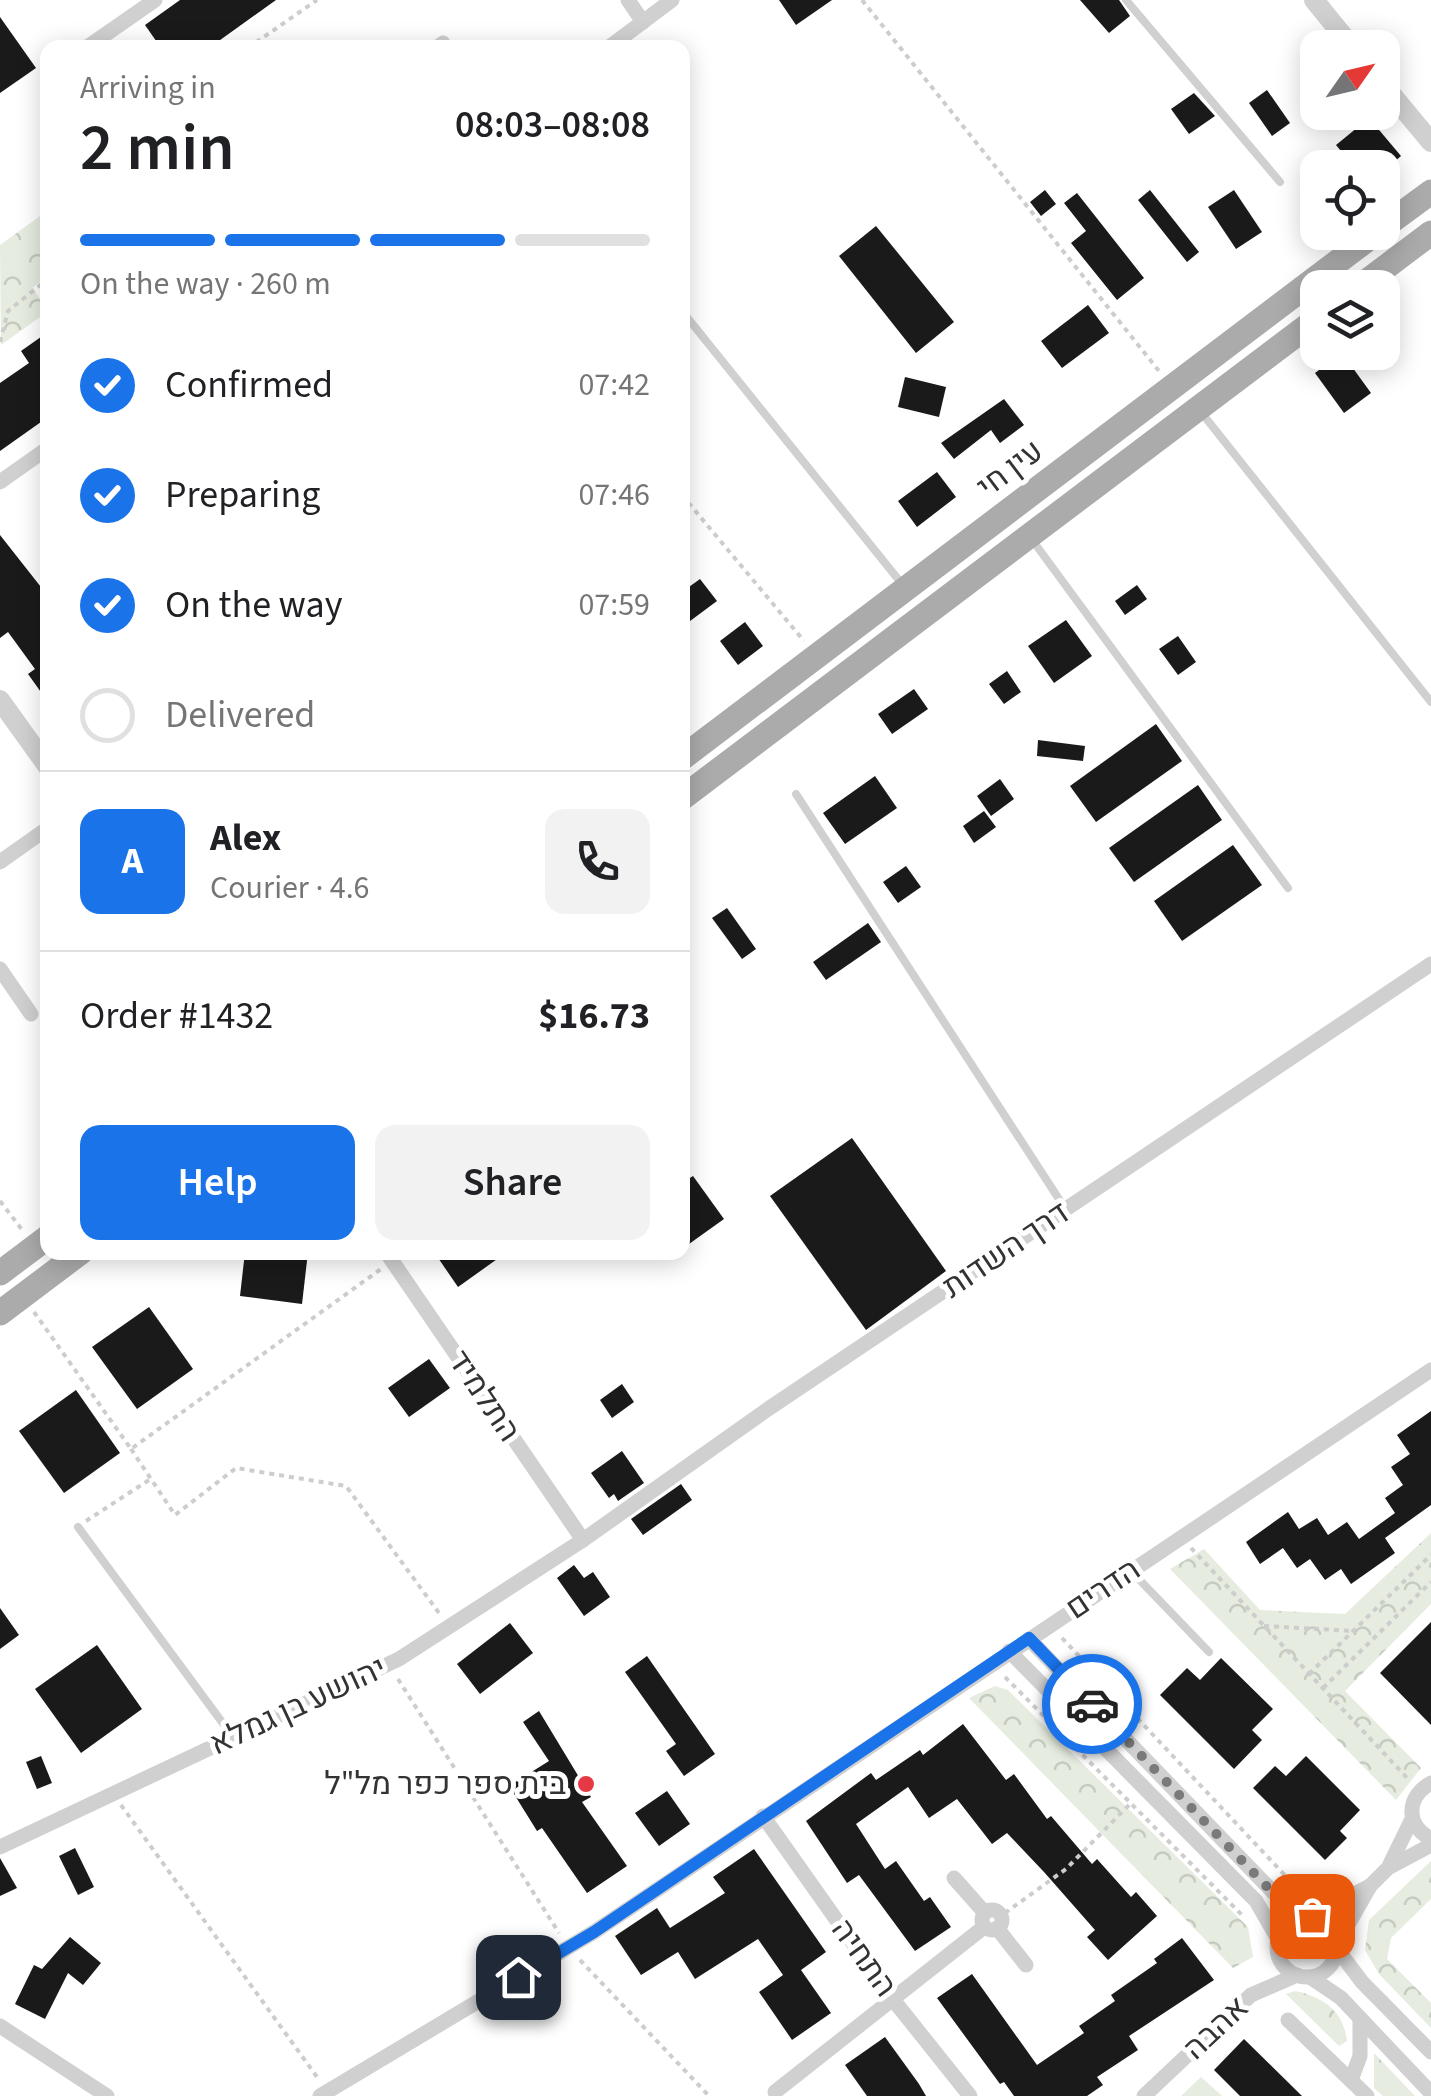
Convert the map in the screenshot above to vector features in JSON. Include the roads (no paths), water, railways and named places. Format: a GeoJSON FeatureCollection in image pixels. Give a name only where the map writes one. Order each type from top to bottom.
{"type":"FeatureCollection","features":[{"type":"Feature","properties":{"kind":"main road","name":"עין חי"},"geometry":{"type":"LineString","coordinates":[[1400,215],[1431,192]]}},
{"type":"Feature","properties":{"kind":"main road"},"geometry":{"type":"LineString","coordinates":[[1382,270],[1431,233]]}},
{"type":"Feature","properties":{"kind":"main road","name":"עין חי"},"geometry":{"type":"LineString","coordinates":[[690,752],[1354,250]]}},
{"type":"Feature","properties":{"kind":"main road","name":"עין חי"},"geometry":{"type":"LineString","coordinates":[[690,792],[1300,332]]}},
{"type":"Feature","properties":{"kind":"main road"},"geometry":{"type":"LineString","coordinates":[[0,1273],[40,1243]]}},
{"type":"Feature","properties":{"kind":"main road"},"geometry":{"type":"LineString","coordinates":[[0,1314],[70,1260]]}},
{"type":"Feature","properties":{"kind":"street"},"geometry":{"type":"LineString","coordinates":[[98,40],[155,0]]}},
{"type":"Feature","properties":{"kind":"street"},"geometry":{"type":"LineString","coordinates":[[628,0],[643,22]]}},
{"type":"Feature","properties":{"kind":"street"},"geometry":{"type":"LineString","coordinates":[[619,40],[672,0]]}},
{"type":"Feature","properties":{"kind":"street"},"geometry":{"type":"LineString","coordinates":[[1314,0],[1339,30]]}},
{"type":"Feature","properties":{"kind":"street"},"geometry":{"type":"LineString","coordinates":[[1400,105],[1431,142]]}},
{"type":"Feature","properties":{"kind":"street"},"geometry":{"type":"LineString","coordinates":[[0,482],[40,454]]}},
{"type":"Feature","properties":{"kind":"street"},"geometry":{"type":"LineString","coordinates":[[0,700],[40,756]]}},
{"type":"Feature","properties":{"kind":"street"},"geometry":{"type":"LineString","coordinates":[[0,862],[40,834]]}},
{"type":"Feature","properties":{"kind":"street","name":"דרך השדות"},"geometry":{"type":"LineString","coordinates":[[582,1540],[768,1409],[1431,964]]}},
{"type":"Feature","properties":{"kind":"street"},"geometry":{"type":"LineString","coordinates":[[0,969],[31,1014]]}},
{"type":"Feature","properties":{"kind":"street","name":"התלמיד"},"geometry":{"type":"LineString","coordinates":[[391,1260],[582,1540]]}},
{"type":"Feature","properties":{"kind":"street","name":"הדרים"},"geometry":{"type":"LineString","coordinates":[[323,2093],[568,1947],[1431,1370]]}},
{"type":"Feature","properties":{"kind":"street","name":"יהושע בן גמלא"},"geometry":{"type":"LineString","coordinates":[[0,1847],[387,1663],[582,1540]]}},
{"type":"Feature","properties":{"kind":"street"},"geometry":{"type":"LineString","coordinates":[[1029,1638],[1272,1892],[1333,1930],[1337,1947],[1362,1982],[1431,2052]]}},
{"type":"Feature","properties":{"kind":"street"},"geometry":{"type":"LineString","coordinates":[[1009,1652],[1256,1901],[1278,1939],[1279,1958],[1360,2018],[1431,2093]]}},
{"type":"Feature","properties":{"kind":"street"},"geometry":{"type":"LineString","coordinates":[[1388,1868],[1425,1787]]}},
{"type":"Feature","properties":{"kind":"street","name":"התחיה"},"geometry":{"type":"LineString","coordinates":[[762,1816],[891,1997],[970,2096]]}},
{"type":"Feature","properties":{"kind":"street"},"geometry":{"type":"LineString","coordinates":[[1303,1976],[1329,1968],[1370,1886],[1388,1868],[1431,1842],[1412,1818]]}},
{"type":"Feature","properties":{"kind":"street"},"geometry":{"type":"LineString","coordinates":[[954,1878],[1026,1965]]}},
{"type":"Feature","properties":{"kind":"street"},"geometry":{"type":"LineString","coordinates":[[1278,1939],[1288,1923],[1370,1886]]}},
{"type":"Feature","properties":{"kind":"street"},"geometry":{"type":"LineString","coordinates":[[776,2092],[891,1997],[992,1921]]}},
{"type":"Feature","properties":{"kind":"street","name":"אהבה"},"geometry":{"type":"LineString","coordinates":[[1144,2096],[1250,1995],[1303,1976]]}},
{"type":"Feature","properties":{"kind":"street"},"geometry":{"type":"LineString","coordinates":[[1351,2080],[1360,2056],[1360,2018]]}},
{"type":"Feature","properties":{"kind":"street"},"geometry":{"type":"LineString","coordinates":[[1288,2020],[1367,2096]]}},
{"type":"Feature","properties":{"kind":"street"},"geometry":{"type":"LineString","coordinates":[[0,2026],[108,2096]]}},
{"type":"Feature","properties":{"kind":"lane"},"geometry":{"type":"LineString","coordinates":[[1126,0],[1280,182]]}},
{"type":"Feature","properties":{"kind":"lane"},"geometry":{"type":"LineString","coordinates":[[690,321],[906,589]]}},
{"type":"Feature","properties":{"kind":"lane"},"geometry":{"type":"LineString","coordinates":[[1198,408],[1431,702]]}},
{"type":"Feature","properties":{"kind":"lane"},"geometry":{"type":"LineString","coordinates":[[1029,536],[1288,888]]}},
{"type":"Feature","properties":{"kind":"lane"},"geometry":{"type":"LineString","coordinates":[[796,794],[1066,1210]]}},
{"type":"Feature","properties":{"kind":"lane"},"geometry":{"type":"LineString","coordinates":[[78,1527],[232,1737]]}},
{"type":"Feature","properties":{"kind":"lane"},"geometry":{"type":"LineString","coordinates":[[1130,1571],[1209,1652]]}},
{"type":"Feature","properties":{"kind":"place","name":"בית ספר כפר מל\"ל"},"geometry":{"type":"Point","coordinates":[586,1784]}}]}
